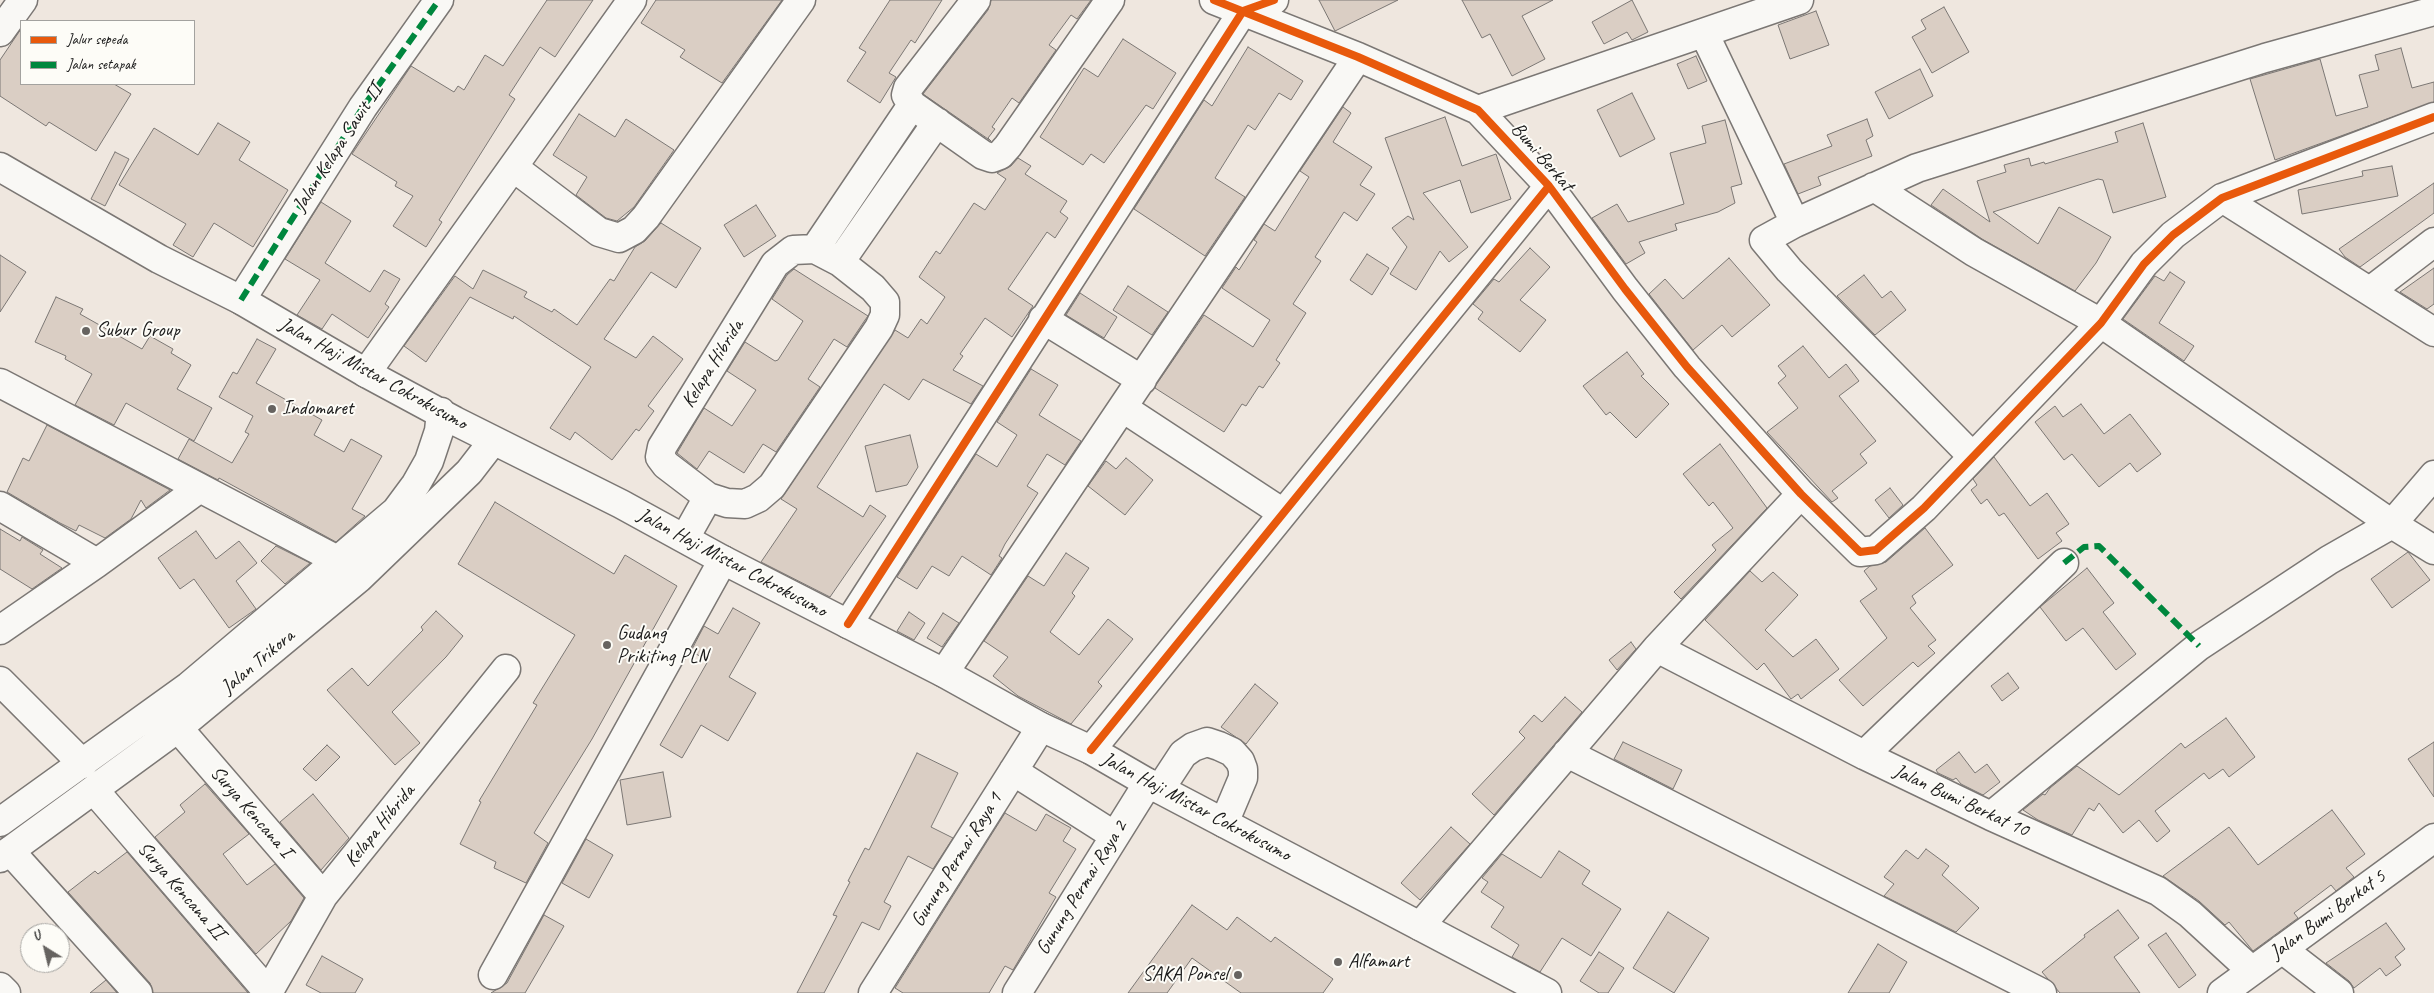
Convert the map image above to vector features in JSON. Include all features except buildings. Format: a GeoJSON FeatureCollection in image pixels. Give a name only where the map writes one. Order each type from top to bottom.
{"type":"FeatureCollection","features":[{"type":"Feature","properties":{"kind":"street"},"geometry":{"type":"LineString","coordinates":[[0,32],[23,0]]}},
{"type":"Feature","properties":{"kind":"street","name":"Jalan Kelapa Sawit II"},"geometry":{"type":"LineString","coordinates":[[241,300],[363,108],[439,0]]}},
{"type":"Feature","properties":{"kind":"street"},"geometry":{"type":"LineString","coordinates":[[366,373],[632,0]]}},
{"type":"Feature","properties":{"kind":"street"},"geometry":{"type":"LineString","coordinates":[[513,168],[599,232],[619,238],[634,230],[646,217],[800,0]]}},
{"type":"Feature","properties":{"kind":"street"},"geometry":{"type":"LineString","coordinates":[[976,0],[908,88],[906,95],[912,105],[983,155],[992,158],[1000,155],[1008,146],[1110,0]]}},
{"type":"Feature","properties":{"kind":"street","name":"Bumi Berkat"},"geometry":{"type":"LineString","coordinates":[[1214,0],[1358,57],[1478,110],[1549,186],[1625,289],[1687,366],[1801,494],[1860,552],[1876,550],[1918,513],[1972,456]]}},
{"type":"Feature","properties":{"kind":"street"},"geometry":{"type":"LineString","coordinates":[[848,624],[1243,11],[1274,0]]}},
{"type":"Feature","properties":{"kind":"street"},"geometry":{"type":"LineString","coordinates":[[1478,110],[1799,0]]}},
{"type":"Feature","properties":{"kind":"street"},"geometry":{"type":"LineString","coordinates":[[2434,11],[2265,58],[1917,168],[1795,223],[1764,240],[1789,270],[1972,456],[2101,323],[2144,264],[2173,235],[2222,198],[2434,117]]}},
{"type":"Feature","properties":{"kind":"street"},"geometry":{"type":"LineString","coordinates":[[1704,33],[1795,223]]}},
{"type":"Feature","properties":{"kind":"street"},"geometry":{"type":"LineString","coordinates":[[944,672],[1358,57]]}},
{"type":"Feature","properties":{"kind":"street"},"geometry":{"type":"LineString","coordinates":[[685,538],[708,497],[727,503],[745,504],[758,498],[772,486],[879,328],[885,314],[885,302],[873,288],[840,262],[815,249],[912,105]]}},
{"type":"Feature","properties":{"kind":"street"},"geometry":{"type":"LineString","coordinates":[[840,262],[937,122]]}},
{"type":"Feature","properties":{"kind":"street","name":"Jalan Haji Mistar Cokrokusumo"},"geometry":{"type":"LineString","coordinates":[[0,167],[159,259],[241,300],[366,373],[493,441],[944,672],[1041,726],[1091,750],[1154,786],[1547,993]]}},
{"type":"Feature","properties":{"kind":"street"},"geometry":{"type":"LineString","coordinates":[[1091,750],[1549,186]]}},
{"type":"Feature","properties":{"kind":"street"},"geometry":{"type":"LineString","coordinates":[[1874,187],[1974,252],[2101,323],[2392,524],[2434,550]]}},
{"type":"Feature","properties":{"kind":"street"},"geometry":{"type":"LineString","coordinates":[[2222,198],[2434,332]]}},
{"type":"Feature","properties":{"kind":"street"},"geometry":{"type":"LineString","coordinates":[[2370,291],[2434,242]]}},
{"type":"Feature","properties":{"kind":"street","name":"Kelapa Hibrida"},"geometry":{"type":"LineString","coordinates":[[708,497],[666,465],[660,458],[662,447],[775,264],[793,250],[815,249]]}},
{"type":"Feature","properties":{"kind":"street"},"geometry":{"type":"LineString","coordinates":[[1043,319],[1142,380]]}},
{"type":"Feature","properties":{"kind":"street"},"geometry":{"type":"LineString","coordinates":[[0,383],[339,561]]}},
{"type":"Feature","properties":{"kind":"street"},"geometry":{"type":"LineString","coordinates":[[1123,408],[1283,513]]}},
{"type":"Feature","properties":{"kind":"street","name":"Jalan Trikora"},"geometry":{"type":"LineString","coordinates":[[0,822],[189,686],[396,511],[416,484],[429,461],[439,431],[442,412]]}},
{"type":"Feature","properties":{"kind":"street","name":"Jalan Trikora"},"geometry":{"type":"LineString","coordinates":[[5,855],[178,728],[359,578],[469,472],[493,441]]}},
{"type":"Feature","properties":{"kind":"street"},"geometry":{"type":"LineString","coordinates":[[1991,816],[2199,646],[2329,560],[2392,524],[2434,475]]}},
{"type":"Feature","properties":{"kind":"street"},"geometry":{"type":"LineString","coordinates":[[0,630],[97,563],[200,488]]}},
{"type":"Feature","properties":{"kind":"street"},"geometry":{"type":"LineString","coordinates":[[1420,926],[1657,648],[1801,494]]}},
{"type":"Feature","properties":{"kind":"street"},"geometry":{"type":"LineString","coordinates":[[0,506],[97,563]]}},
{"type":"Feature","properties":{"kind":"street"},"geometry":{"type":"LineString","coordinates":[[493,975],[724,560]]}},
{"type":"Feature","properties":{"kind":"street"},"geometry":{"type":"LineString","coordinates":[[1864,755],[2064,563]]}},
{"type":"Feature","properties":{"kind":"street","name":"Jalan Bumi Berkat 10"},"geometry":{"type":"LineString","coordinates":[[1657,648],[1864,755],[1991,816],[2158,891],[2190,914],[2252,971]]}},
{"type":"Feature","properties":{"kind":"street","name":"Kelapa Hibrida"},"geometry":{"type":"LineString","coordinates":[[268,993],[324,896],[506,669]]}},
{"type":"Feature","properties":{"kind":"street"},"geometry":{"type":"LineString","coordinates":[[0,681],[83,764]]}},
{"type":"Feature","properties":{"kind":"street","name":"Gunung Permai Raya 1"},"geometry":{"type":"LineString","coordinates":[[873,993],[1041,726]]}},
{"type":"Feature","properties":{"kind":"street","name":"Surya Kencana I"},"geometry":{"type":"LineString","coordinates":[[178,728],[324,896]]}},
{"type":"Feature","properties":{"kind":"street","name":"Gunung Permai Raya 2"},"geometry":{"type":"LineString","coordinates":[[1016,993],[1115,836],[1154,786],[1183,754],[1193,747],[1206,742],[1232,752],[1240,760],[1243,769],[1243,778],[1224,823]]}},
{"type":"Feature","properties":{"kind":"street"},"geometry":{"type":"LineString","coordinates":[[1567,753],[2042,993]]}},
{"type":"Feature","properties":{"kind":"street"},"geometry":{"type":"LineString","coordinates":[[1013,772],[1115,836]]}},
{"type":"Feature","properties":{"kind":"street","name":"Surya Kencana II"},"geometry":{"type":"LineString","coordinates":[[94,790],[268,993]]}},
{"type":"Feature","properties":{"kind":"street","name":"Jalan Bumi Berkat 5"},"geometry":{"type":"LineString","coordinates":[[2222,993],[2434,838]]}},
{"type":"Feature","properties":{"kind":"street"},"geometry":{"type":"LineString","coordinates":[[5,855],[138,993]]}},
{"type":"Feature","properties":{"kind":"street"},"geometry":{"type":"LineString","coordinates":[[2282,949],[2339,993]]}},
{"type":"Feature","properties":{"kind":"street"},"geometry":{"type":"LineString","coordinates":[[0,987],[6,993]]}},
{"type":"Feature","properties":{"kind":"marked path"},"geometry":{"type":"LineString","coordinates":[[241,300],[363,107],[439,0]]}},
{"type":"Feature","properties":{"kind":"marked path"},"geometry":{"type":"LineString","coordinates":[[2064,563],[2084,547],[2099,546],[2199,646]]}},
{"type":"Feature","properties":{"kind":"cycle path"},"geometry":{"type":"LineString","coordinates":[[1214,0],[1358,57],[1478,110],[1549,186],[1625,289],[1687,367],[1801,494],[1860,552],[1876,550],[1924,508],[2101,323],[2144,264],[2173,235],[2222,198],[2434,117]]}},
{"type":"Feature","properties":{"kind":"cycle path"},"geometry":{"type":"LineString","coordinates":[[848,624],[1243,11],[1274,0]]}},
{"type":"Feature","properties":{"kind":"cycle path"},"geometry":{"type":"LineString","coordinates":[[1091,750],[1549,186]]}},
{"type":"Feature","properties":{"kind":"place","name":"Subur Group"},"geometry":{"type":"Point","coordinates":[86,331]}},
{"type":"Feature","properties":{"kind":"place","name":"Indomaret"},"geometry":{"type":"Point","coordinates":[272,409]}},
{"type":"Feature","properties":{"kind":"place","name":"Gudang Prikiting PLN"},"geometry":{"type":"Point","coordinates":[607,645]}},
{"type":"Feature","properties":{"kind":"place","name":"Alfamart"},"geometry":{"type":"Point","coordinates":[1338,962]}},
{"type":"Feature","properties":{"kind":"place","name":"SAKA Ponsel"},"geometry":{"type":"Point","coordinates":[1238,975]}}]}
